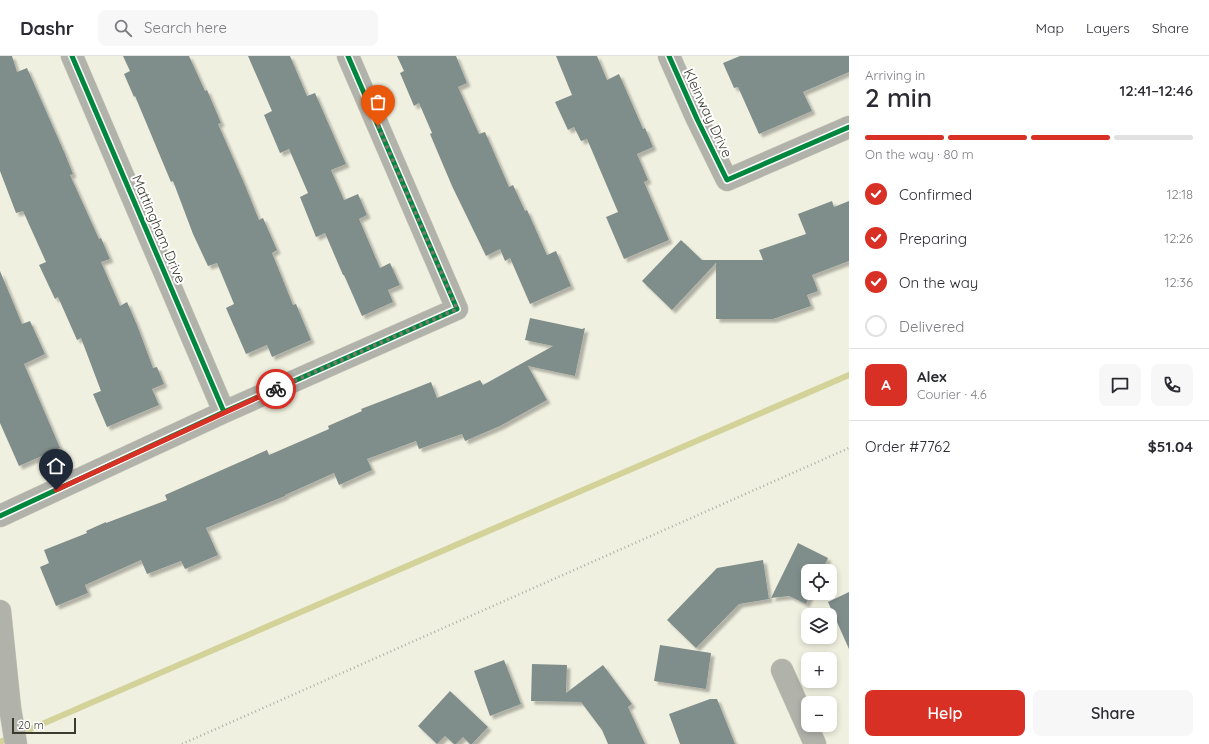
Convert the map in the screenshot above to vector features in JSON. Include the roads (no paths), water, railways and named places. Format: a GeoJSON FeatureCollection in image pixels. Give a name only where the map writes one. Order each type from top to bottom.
{"type":"FeatureCollection","features":[{"type":"Feature","properties":{"kind":"street","name":"Mattingham Drive"},"geometry":{"type":"LineString","coordinates":[[72,56],[224,412]]}},
{"type":"Feature","properties":{"kind":"street"},"geometry":{"type":"LineString","coordinates":[[0,516],[224,412],[457,309],[348,56]]}},
{"type":"Feature","properties":{"kind":"street","name":"Kleinway Drive"},"geometry":{"type":"LineString","coordinates":[[669,56],[697,119],[727,180],[849,127]]}},
{"type":"Feature","properties":{"kind":"street"},"geometry":{"type":"LineString","coordinates":[[0,611],[10,708],[16,744]]}},
{"type":"Feature","properties":{"kind":"street"},"geometry":{"type":"LineString","coordinates":[[782,670],[815,744]]}},
{"type":"Feature","properties":{"kind":"waterway"},"geometry":{"type":"LineString","coordinates":[[19,734],[849,375]]}},
{"type":"Feature","properties":{"kind":"waterway"},"geometry":{"type":"LineString","coordinates":[[0,742],[11,737]]}}]}
